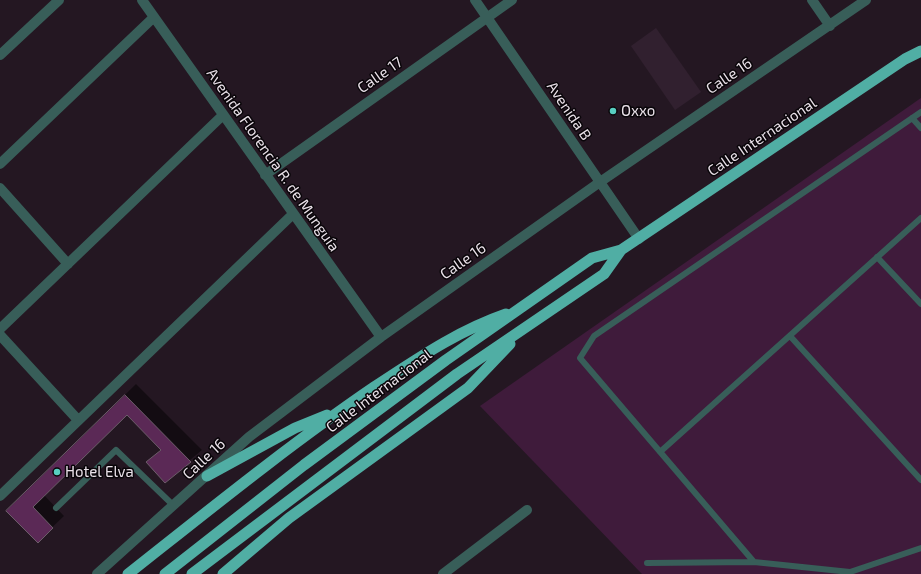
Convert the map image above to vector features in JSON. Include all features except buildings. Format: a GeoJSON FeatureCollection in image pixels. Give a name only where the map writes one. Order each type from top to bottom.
{"type":"FeatureCollection","features":[{"type":"Feature","properties":{"kind":"highway","name":"Calle Internacional"},"geometry":{"type":"LineString","coordinates":[[165,574],[304,465],[446,360],[592,258],[622,250],[832,107],[905,59],[921,51]]}},
{"type":"Feature","properties":{"kind":"highway","name":"Calle Internacional"},"geometry":{"type":"LineString","coordinates":[[192,574],[218,552],[457,374],[604,274],[622,250]]}},
{"type":"Feature","properties":{"kind":"highway"},"geometry":{"type":"LineString","coordinates":[[128,574],[344,408],[410,363],[461,332],[478,324],[518,310]]}},
{"type":"Feature","properties":{"kind":"highway"},"geometry":{"type":"LineString","coordinates":[[223,574],[289,518],[468,388],[520,332]]}},
{"type":"Feature","properties":{"kind":"highway"},"geometry":{"type":"LineString","coordinates":[[207,476],[295,428],[344,408]]}},
{"type":"Feature","properties":{"kind":"street"},"geometry":{"type":"LineString","coordinates":[[0,55],[59,0]]}},
{"type":"Feature","properties":{"kind":"street","name":"Avenida B"},"geometry":{"type":"LineString","coordinates":[[475,0],[639,239]]}},
{"type":"Feature","properties":{"kind":"street","name":"Calle 17"},"geometry":{"type":"LineString","coordinates":[[265,175],[512,0]]}},
{"type":"Feature","properties":{"kind":"street"},"geometry":{"type":"LineString","coordinates":[[812,0],[830,26]]}},
{"type":"Feature","properties":{"kind":"street","name":"Calle 16"},"geometry":{"type":"LineString","coordinates":[[97,574],[249,437],[381,337],[600,182],[866,0]]}},
{"type":"Feature","properties":{"kind":"street","name":"Avenida Florencia R. de Munguía"},"geometry":{"type":"LineString","coordinates":[[145,1],[154,17],[292,214],[381,337]]}},
{"type":"Feature","properties":{"kind":"street"},"geometry":{"type":"LineString","coordinates":[[0,164],[154,17]]}},
{"type":"Feature","properties":{"kind":"street"},"geometry":{"type":"LineString","coordinates":[[0,329],[223,115]]}},
{"type":"Feature","properties":{"kind":"street"},"geometry":{"type":"LineString","coordinates":[[0,188],[68,264]]}},
{"type":"Feature","properties":{"kind":"street"},"geometry":{"type":"LineString","coordinates":[[0,496],[292,214]]}},
{"type":"Feature","properties":{"kind":"street"},"geometry":{"type":"LineString","coordinates":[[0,335],[78,420]]}},
{"type":"Feature","properties":{"kind":"street"},"geometry":{"type":"LineString","coordinates":[[443,574],[527,510]]}},
{"type":"Feature","properties":{"kind":"lane"},"geometry":{"type":"LineString","coordinates":[[754,562],[580,358],[594,336],[921,112]]}},
{"type":"Feature","properties":{"kind":"lane"},"geometry":{"type":"LineString","coordinates":[[912,118],[921,128]]}},
{"type":"Feature","properties":{"kind":"lane"},"geometry":{"type":"LineString","coordinates":[[660,452],[921,218]]}},
{"type":"Feature","properties":{"kind":"lane"},"geometry":{"type":"LineString","coordinates":[[877,257],[921,304]]}},
{"type":"Feature","properties":{"kind":"lane"},"geometry":{"type":"LineString","coordinates":[[790,336],[921,480]]}},
{"type":"Feature","properties":{"kind":"lane"},"geometry":{"type":"LineString","coordinates":[[56,508],[116,450],[174,506]]}},
{"type":"Feature","properties":{"kind":"lane"},"geometry":{"type":"LineString","coordinates":[[647,563],[754,562],[850,572],[921,548]]}},
{"type":"Feature","properties":{"kind":"shaded area"},"geometry":{"type":"Polygon","coordinates":[[[656,28],[701,92],[675,110],[631,46],[656,28]]]}},
{"type":"Feature","properties":{"kind":"shaded area"},"geometry":{"type":"Polygon","coordinates":[[[921,98],[921,574],[642,574],[480,406],[921,98]]]}},
{"type":"Feature","properties":{"kind":"place","name":"Oxxo"},"geometry":{"type":"Point","coordinates":[613,111]}},
{"type":"Feature","properties":{"kind":"place","name":"Hotel Elva"},"geometry":{"type":"Point","coordinates":[57,472]}}]}
